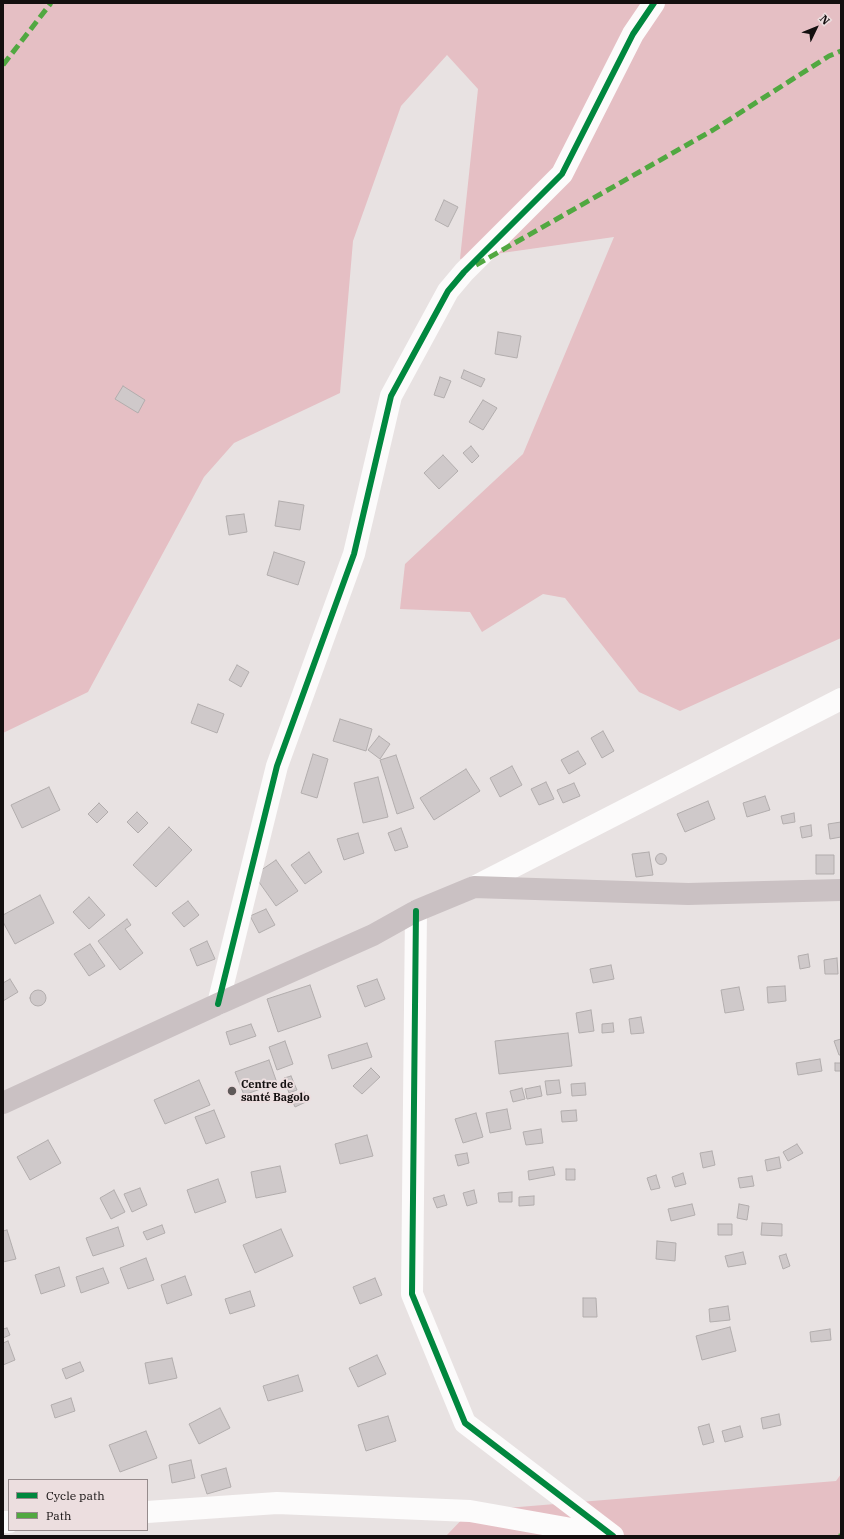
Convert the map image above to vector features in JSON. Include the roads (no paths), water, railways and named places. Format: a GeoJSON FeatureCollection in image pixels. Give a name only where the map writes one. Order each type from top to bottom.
{"type":"FeatureCollection","features":[{"type":"Feature","properties":{"kind":"main road"},"geometry":{"type":"LineString","coordinates":[[3,1104],[218,1004],[373,935],[416,911],[474,887],[688,894],[841,890]]}},
{"type":"Feature","properties":{"kind":"street"},"geometry":{"type":"LineString","coordinates":[[218,1004],[277,766],[354,554],[391,396],[448,291],[464,272],[562,174],[633,34],[654,3]]}},
{"type":"Feature","properties":{"kind":"street"},"geometry":{"type":"LineString","coordinates":[[474,887],[841,699]]}},
{"type":"Feature","properties":{"kind":"street"},"geometry":{"type":"LineString","coordinates":[[416,911],[412,1294],[465,1423],[613,1536]]}},
{"type":"Feature","properties":{"kind":"street"},"geometry":{"type":"LineString","coordinates":[[148,1512],[277,1503],[470,1511],[613,1536]]}},
{"type":"Feature","properties":{"kind":"place","name":"Centre de santé Bagolo"},"geometry":{"type":"Point","coordinates":[232,1091]}}]}
